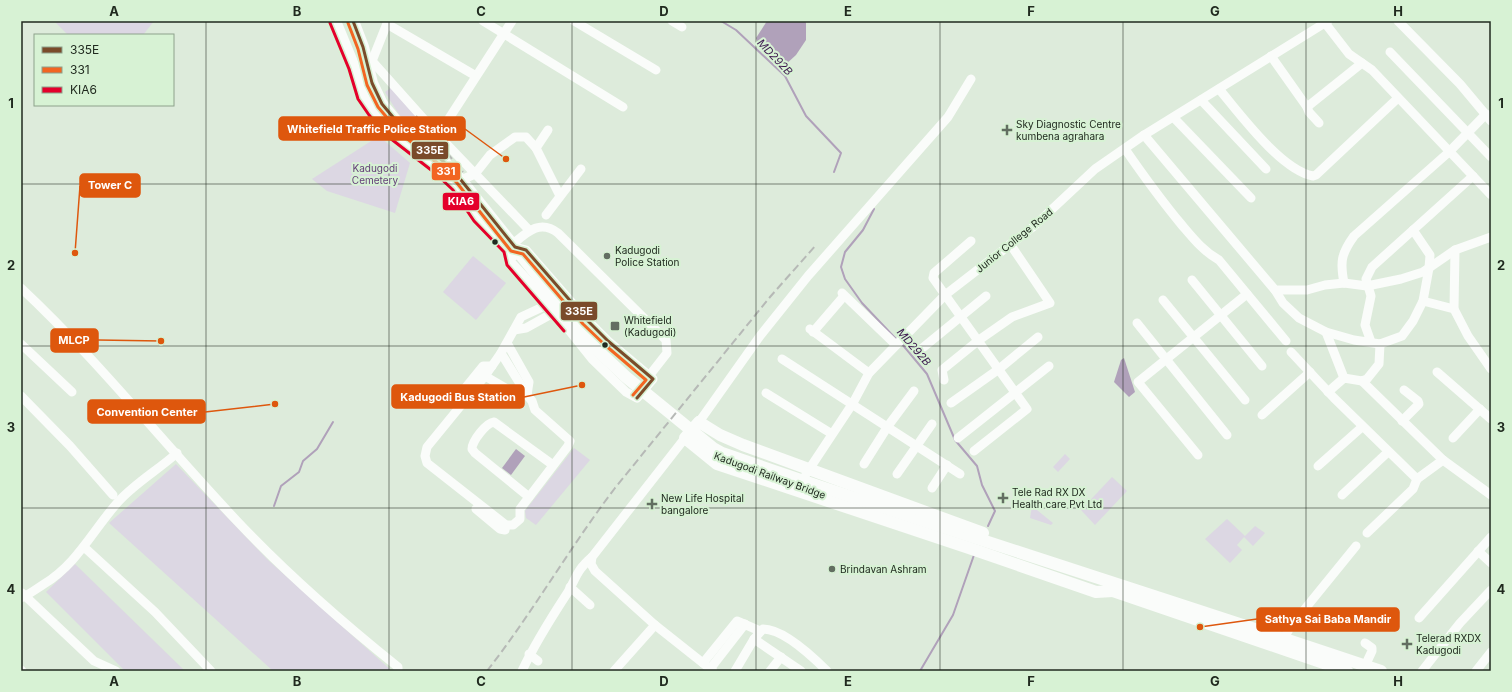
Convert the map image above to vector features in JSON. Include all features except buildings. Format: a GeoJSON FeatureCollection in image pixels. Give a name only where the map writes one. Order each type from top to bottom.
{"type":"FeatureCollection","features":[{"type":"Feature","properties":{"kind":"main road"},"geometry":{"type":"LineString","coordinates":[[335,21],[354,67],[363,97],[376,117],[389,131],[427,153],[461,180],[515,251]]}},
{"type":"Feature","properties":{"kind":"main road"},"geometry":{"type":"LineString","coordinates":[[353,21],[370,63],[372,83],[382,104],[456,187],[478,218],[515,251]]}},
{"type":"Feature","properties":{"kind":"main road","name":"Kadugodi Railway Bridge"},"geometry":{"type":"LineString","coordinates":[[515,251],[575,333],[601,362],[624,384],[711,453],[839,500],[1281,643]]}},
{"type":"Feature","properties":{"kind":"main road"},"geometry":{"type":"LineString","coordinates":[[699,422],[726,438],[933,515],[1104,574],[1108,586],[1096,592],[717,464],[685,438],[699,422]]}},
{"type":"Feature","properties":{"kind":"main road"},"geometry":{"type":"LineString","coordinates":[[1281,643],[1381,671]]}},
{"type":"Feature","properties":{"kind":"main road"},"geometry":{"type":"LineString","coordinates":[[1281,643],[1347,671]]}},
{"type":"Feature","properties":{"kind":"street"},"geometry":{"type":"LineString","coordinates":[[483,21],[623,107]]}},
{"type":"Feature","properties":{"kind":"street"},"geometry":{"type":"LineString","coordinates":[[427,153],[512,21]]}},
{"type":"Feature","properties":{"kind":"street"},"geometry":{"type":"LineString","coordinates":[[574,21],[656,70]]}},
{"type":"Feature","properties":{"kind":"street"},"geometry":{"type":"LineString","coordinates":[[672,21],[682,27]]}},
{"type":"Feature","properties":{"kind":"street"},"geometry":{"type":"LineString","coordinates":[[1344,283],[1342,259],[1354,236],[1449,152],[1467,133],[1488,117],[1460,84],[1398,21]]}},
{"type":"Feature","properties":{"kind":"street"},"geometry":{"type":"LineString","coordinates":[[1327,22],[1349,54],[1372,70],[1491,195]]}},
{"type":"Feature","properties":{"kind":"street","name":"Junior College Road"},"geometry":{"type":"LineString","coordinates":[[795,491],[853,404],[869,373],[945,295],[1033,227],[1095,169],[1144,136],[1327,22]]}},
{"type":"Feature","properties":{"kind":"street"},"geometry":{"type":"LineString","coordinates":[[370,63],[388,23],[476,76]]}},
{"type":"Feature","properties":{"kind":"street"},"geometry":{"type":"LineString","coordinates":[[1390,52],[1491,157]]}},
{"type":"Feature","properties":{"kind":"street"},"geometry":{"type":"LineString","coordinates":[[1271,56],[1309,112],[1319,123]]}},
{"type":"Feature","properties":{"kind":"street"},"geometry":{"type":"LineString","coordinates":[[354,67],[370,63]]}},
{"type":"Feature","properties":{"kind":"street"},"geometry":{"type":"LineString","coordinates":[[370,63],[529,230]]}},
{"type":"Feature","properties":{"kind":"street"},"geometry":{"type":"LineString","coordinates":[[1307,107],[1362,63]]}},
{"type":"Feature","properties":{"kind":"street"},"geometry":{"type":"LineString","coordinates":[[699,422],[760,336],[803,282],[948,117],[971,79]]}},
{"type":"Feature","properties":{"kind":"street"},"geometry":{"type":"LineString","coordinates":[[1219,89],[1274,153],[1285,162],[1313,176],[1316,175],[1398,98]]}},
{"type":"Feature","properties":{"kind":"street"},"geometry":{"type":"LineString","coordinates":[[1202,100],[1266,169]]}},
{"type":"Feature","properties":{"kind":"street"},"geometry":{"type":"LineString","coordinates":[[1174,118],[1251,198]]}},
{"type":"Feature","properties":{"kind":"street"},"geometry":{"type":"LineString","coordinates":[[536,148],[548,130]]}},
{"type":"Feature","properties":{"kind":"street"},"geometry":{"type":"LineString","coordinates":[[1144,136],[1275,290],[1290,310],[1299,318],[1326,332],[1354,340],[1376,343],[1402,336],[1413,322],[1423,301],[1429,268],[1430,256],[1413,230]]}},
{"type":"Feature","properties":{"kind":"street"},"geometry":{"type":"LineString","coordinates":[[461,180],[475,174],[490,155],[515,137],[526,137],[536,148],[560,196]]}},
{"type":"Feature","properties":{"kind":"street"},"geometry":{"type":"LineString","coordinates":[[1125,149],[1162,200],[1188,232],[1206,253],[1219,260],[1286,341]]}},
{"type":"Feature","properties":{"kind":"street"},"geometry":{"type":"LineString","coordinates":[[546,215],[581,169]]}},
{"type":"Feature","properties":{"kind":"street"},"geometry":{"type":"LineString","coordinates":[[1344,378],[1362,381],[1367,379],[1380,364],[1376,343],[1365,325],[1371,296],[1370,283],[1372,267],[1473,176]]}},
{"type":"Feature","properties":{"kind":"street"},"geometry":{"type":"LineString","coordinates":[[515,251],[526,250],[598,330],[653,380],[637,398],[626,392],[592,359],[552,308],[512,262],[515,251],[529,230],[543,227],[558,233],[666,340],[667,353],[649,376]]}},
{"type":"Feature","properties":{"kind":"street"},"geometry":{"type":"LineString","coordinates":[[1275,290],[1308,290],[1325,285],[1370,283],[1401,279],[1429,268],[1455,250],[1491,237]]}},
{"type":"Feature","properties":{"kind":"street"},"geometry":{"type":"LineString","coordinates":[[971,241],[934,274],[933,278],[979,340],[1027,409],[974,452]]}},
{"type":"Feature","properties":{"kind":"street"},"geometry":{"type":"LineString","coordinates":[[944,380],[942,370],[979,340],[1012,317],[1050,303],[1010,244]]}},
{"type":"Feature","properties":{"kind":"street"},"geometry":{"type":"LineString","coordinates":[[1455,250],[1454,309],[1468,336],[1491,368]]}},
{"type":"Feature","properties":{"kind":"street"},"geometry":{"type":"LineString","coordinates":[[1192,280],[1262,366]]}},
{"type":"Feature","properties":{"kind":"street"},"geometry":{"type":"LineString","coordinates":[[21,288],[94,362],[236,520],[277,561],[357,634],[398,667],[398,671]]}},
{"type":"Feature","properties":{"kind":"street"},"geometry":{"type":"LineString","coordinates":[[1198,455],[1138,382],[1247,294]]}},
{"type":"Feature","properties":{"kind":"street"},"geometry":{"type":"LineString","coordinates":[[869,373],[811,331],[843,295],[896,345]]}},
{"type":"Feature","properties":{"kind":"street"},"geometry":{"type":"LineString","coordinates":[[920,350],[986,296]]}},
{"type":"Feature","properties":{"kind":"street"},"geometry":{"type":"LineString","coordinates":[[1163,300],[1245,400]]}},
{"type":"Feature","properties":{"kind":"street"},"geometry":{"type":"LineString","coordinates":[[1423,301],[1454,309]]}},
{"type":"Feature","properties":{"kind":"street"},"geometry":{"type":"LineString","coordinates":[[501,352],[532,401],[535,410],[570,440],[520,509],[521,516],[518,522],[513,525],[506,525],[427,463],[427,447],[485,376],[514,330],[526,328],[552,308]]}},
{"type":"Feature","properties":{"kind":"street"},"geometry":{"type":"LineString","coordinates":[[1137,323],[1228,435]]}},
{"type":"Feature","properties":{"kind":"street"},"geometry":{"type":"LineString","coordinates":[[1326,332],[1344,378]]}},
{"type":"Feature","properties":{"kind":"street"},"geometry":{"type":"LineString","coordinates":[[951,403],[999,369],[1038,337]]}},
{"type":"Feature","properties":{"kind":"street"},"geometry":{"type":"LineString","coordinates":[[507,343],[529,382],[525,391]]}},
{"type":"Feature","properties":{"kind":"street"},"geometry":{"type":"LineString","coordinates":[[21,344],[72,392]]}},
{"type":"Feature","properties":{"kind":"street"},"geometry":{"type":"LineString","coordinates":[[1291,352],[1328,392],[1417,480]]}},
{"type":"Feature","properties":{"kind":"street"},"geometry":{"type":"LineString","coordinates":[[782,359],[888,426],[960,474]]}},
{"type":"Feature","properties":{"kind":"street"},"geometry":{"type":"LineString","coordinates":[[453,403],[483,366],[492,366]]}},
{"type":"Feature","properties":{"kind":"street"},"geometry":{"type":"LineString","coordinates":[[958,438],[1016,394],[1049,366]]}},
{"type":"Feature","properties":{"kind":"street"},"geometry":{"type":"LineString","coordinates":[[1262,415],[1310,372]]}},
{"type":"Feature","properties":{"kind":"street"},"geometry":{"type":"LineString","coordinates":[[1437,372],[1491,419]]}},
{"type":"Feature","properties":{"kind":"street"},"geometry":{"type":"LineString","coordinates":[[485,376],[512,392],[525,391]]}},
{"type":"Feature","properties":{"kind":"street"},"geometry":{"type":"LineString","coordinates":[[1328,392],[1344,378]]}},
{"type":"Feature","properties":{"kind":"street"},"geometry":{"type":"LineString","coordinates":[[1362,381],[1443,460],[1491,495]]}},
{"type":"Feature","properties":{"kind":"street"},"geometry":{"type":"LineString","coordinates":[[864,464],[888,426],[914,390]]}},
{"type":"Feature","properties":{"kind":"street"},"geometry":{"type":"LineString","coordinates":[[1402,421],[1419,404],[1418,401],[1404,390]]}},
{"type":"Feature","properties":{"kind":"street"},"geometry":{"type":"LineString","coordinates":[[766,393],[832,434]]}},
{"type":"Feature","properties":{"kind":"street"},"geometry":{"type":"LineString","coordinates":[[21,396],[70,446],[113,496]]}},
{"type":"Feature","properties":{"kind":"street"},"geometry":{"type":"LineString","coordinates":[[1453,438],[1480,409]]}},
{"type":"Feature","properties":{"kind":"street"},"geometry":{"type":"LineString","coordinates":[[529,497],[474,453],[472,450],[474,443],[487,426],[494,422],[553,465]]}},
{"type":"Feature","properties":{"kind":"street"},"geometry":{"type":"LineString","coordinates":[[897,474],[932,424]]}},
{"type":"Feature","properties":{"kind":"street"},"geometry":{"type":"LineString","coordinates":[[1318,466],[1362,426]]}},
{"type":"Feature","properties":{"kind":"street"},"geometry":{"type":"LineString","coordinates":[[522,671],[535,642],[570,587],[580,567],[592,557],[685,438]]}},
{"type":"Feature","properties":{"kind":"street"},"geometry":{"type":"LineString","coordinates":[[1342,495],[1388,452]]}},
{"type":"Feature","properties":{"kind":"street"},"geometry":{"type":"LineString","coordinates":[[116,671],[94,661],[22,596],[56,577],[84,547],[118,502],[138,483],[177,454]]}},
{"type":"Feature","properties":{"kind":"street"},"geometry":{"type":"LineString","coordinates":[[1367,533],[1413,489],[1417,480],[1443,460]]}},
{"type":"Feature","properties":{"kind":"street"},"geometry":{"type":"LineString","coordinates":[[932,488],[947,465]]}},
{"type":"Feature","properties":{"kind":"street"},"geometry":{"type":"LineString","coordinates":[[476,509],[500,529],[505,530],[506,525]]}},
{"type":"Feature","properties":{"kind":"street"},"geometry":{"type":"LineString","coordinates":[[1419,618],[1491,537]]}},
{"type":"Feature","properties":{"kind":"street"},"geometry":{"type":"LineString","coordinates":[[1281,643],[1356,546]]}},
{"type":"Feature","properties":{"kind":"street"},"geometry":{"type":"LineString","coordinates":[[84,547],[155,612],[211,671]]}},
{"type":"Feature","properties":{"kind":"street"},"geometry":{"type":"LineString","coordinates":[[1478,551],[1491,563]]}},
{"type":"Feature","properties":{"kind":"street"},"geometry":{"type":"LineString","coordinates":[[592,557],[591,564],[594,571],[655,625],[708,668],[745,624],[760,631]]}},
{"type":"Feature","properties":{"kind":"street"},"geometry":{"type":"LineString","coordinates":[[570,587],[590,605]]}},
{"type":"Feature","properties":{"kind":"street"},"geometry":{"type":"LineString","coordinates":[[1422,671],[1460,623],[1491,590]]}},
{"type":"Feature","properties":{"kind":"street"},"geometry":{"type":"LineString","coordinates":[[614,671],[655,625]]}},
{"type":"Feature","properties":{"kind":"street"},"geometry":{"type":"LineString","coordinates":[[735,671],[760,631],[767,629],[777,632],[812,656],[827,671]]}},
{"type":"Feature","properties":{"kind":"street"},"geometry":{"type":"LineString","coordinates":[[754,639],[801,671]]}},
{"type":"Feature","properties":{"kind":"street"},"geometry":{"type":"LineString","coordinates":[[1365,643],[1372,648],[1372,651],[1365,666]]}},
{"type":"Feature","properties":{"kind":"street"},"geometry":{"type":"LineString","coordinates":[[1476,671],[1491,652]]}},
{"type":"Feature","properties":{"kind":"street"},"geometry":{"type":"LineString","coordinates":[[530,654],[538,662]]}},
{"type":"Feature","properties":{"kind":"street"},"geometry":{"type":"LineString","coordinates":[[770,671],[780,657]]}},
{"type":"Feature","properties":{"kind":"green space"},"geometry":{"type":"Polygon","coordinates":[[[54,21],[154,21],[144,34],[67,34],[54,21]]]}},
{"type":"Feature","properties":{"kind":"green space"},"geometry":{"type":"Polygon","coordinates":[[[392,87],[429,128],[422,135],[416,132],[406,122],[392,104],[385,92],[392,87]]]}},
{"type":"Feature","properties":{"kind":"green space","name":"Kadugodi Cemetery"},"geometry":{"type":"Polygon","coordinates":[[[379,136],[410,163],[395,213],[327,191],[312,179],[379,136]]]}},
{"type":"Feature","properties":{"kind":"green space"},"geometry":{"type":"Polygon","coordinates":[[[473,256],[506,283],[476,320],[443,292],[473,256]]]}},
{"type":"Feature","properties":{"kind":"green space"},"geometry":{"type":"Polygon","coordinates":[[[574,448],[590,460],[536,525],[526,518],[525,511],[574,448]]]}},
{"type":"Feature","properties":{"kind":"green space"},"geometry":{"type":"Polygon","coordinates":[[[1065,454],[1070,459],[1058,472],[1053,467],[1065,454]]]}},
{"type":"Feature","properties":{"kind":"green space"},"geometry":{"type":"Polygon","coordinates":[[[176,464],[268,560],[392,671],[273,671],[109,523],[176,464]]]}},
{"type":"Feature","properties":{"kind":"green space"},"geometry":{"type":"Polygon","coordinates":[[[1112,477],[1127,491],[1095,525],[1081,510],[1112,477]]]}},
{"type":"Feature","properties":{"kind":"green space"},"geometry":{"type":"Polygon","coordinates":[[[1032,506],[1053,523],[1051,525],[1030,518],[1032,506]]]}},
{"type":"Feature","properties":{"kind":"green space"},"geometry":{"type":"Polygon","coordinates":[[[1227,519],[1245,536],[1255,526],[1265,533],[1253,546],[1244,537],[1237,545],[1242,550],[1230,563],[1205,539],[1227,519]]]}},
{"type":"Feature","properties":{"kind":"green space"},"geometry":{"type":"Polygon","coordinates":[[[75,564],[185,671],[125,671],[46,592],[75,564]]]}},
{"type":"Feature","properties":{"kind":"water"},"geometry":{"type":"Polygon","coordinates":[[[767,21],[805,21],[806,23],[806,40],[796,55],[785,65],[767,55],[758,43],[756,38],[767,21]]]}},
{"type":"Feature","properties":{"kind":"water"},"geometry":{"type":"Polygon","coordinates":[[[1124,358],[1135,392],[1129,397],[1114,382],[1121,360],[1124,358]]]}},
{"type":"Feature","properties":{"kind":"water"},"geometry":{"type":"Polygon","coordinates":[[[516,449],[525,456],[511,475],[502,468],[516,449]]]}},
{"type":"Feature","properties":{"kind":"waterway","name":"MD292B"},"geometry":{"type":"LineString","coordinates":[[721,21],[736,30],[785,76],[806,116],[841,153],[834,172]]}},
{"type":"Feature","properties":{"kind":"waterway","name":"MD292B"},"geometry":{"type":"LineString","coordinates":[[874,209],[863,230],[845,252],[841,267],[845,279],[862,303],[897,340]]}},
{"type":"Feature","properties":{"kind":"waterway","name":"MD292B"},"geometry":{"type":"LineString","coordinates":[[902,344],[927,374],[955,440],[977,466],[982,485],[995,511],[988,526]]}},
{"type":"Feature","properties":{"kind":"waterway"},"geometry":{"type":"LineString","coordinates":[[274,506],[281,486],[299,472],[303,461],[317,449],[333,422]]}},
{"type":"Feature","properties":{"kind":"waterway","name":"MD292B"},"geometry":{"type":"LineString","coordinates":[[920,671],[953,615],[974,555]]}},
{"type":"Feature","properties":{"kind":"railway"},"geometry":{"type":"LineString","coordinates":[[416,116],[463,172]]}},
{"type":"Feature","properties":{"kind":"railway"},"geometry":{"type":"LineString","coordinates":[[487,671],[520,626],[598,510],[770,297],[816,245]]}},
{"type":"Feature","properties":{"kind":"transit line","name":"335E"},"geometry":{"type":"LineString","coordinates":[[353,21],[363,47],[372,83],[382,104],[403,129],[443,161],[461,180],[515,247],[526,250],[587,320],[608,341],[653,379],[637,398]]}},
{"type":"Feature","properties":{"kind":"transit line","name":"KIA6"},"geometry":{"type":"LineString","coordinates":[[330,23],[349,69],[358,99],[369,115],[386,135],[435,173],[453,190],[474,221],[504,252],[507,265],[564,331]]}},
{"type":"Feature","properties":{"kind":"transit line","name":"331"},"geometry":{"type":"LineString","coordinates":[[348,23],[358,49],[367,85],[378,107],[400,133],[440,165],[457,183],[511,251],[523,254],[583,324],[646,380],[633,395]]}},
{"type":"Feature","properties":{"kind":"place","name":"Sky Diagnostic Centre kumbena agrahara"},"geometry":{"type":"Point","coordinates":[1007,130]}},
{"type":"Feature","properties":{"kind":"place","name":"Whitefield Traffic Police Station"},"geometry":{"type":"Point","coordinates":[506,159]}},
{"type":"Feature","properties":{"kind":"place","name":"Tower C"},"geometry":{"type":"Point","coordinates":[75,253]}},
{"type":"Feature","properties":{"kind":"place","name":"Kadugodi Police Station"},"geometry":{"type":"Point","coordinates":[607,256]}},
{"type":"Feature","properties":{"kind":"place","name":"Whitefield (Kadugodi)"},"geometry":{"type":"Point","coordinates":[615,326]}},
{"type":"Feature","properties":{"kind":"place","name":"MLCP"},"geometry":{"type":"Point","coordinates":[161,341]}},
{"type":"Feature","properties":{"kind":"place","name":"Kadugodi Bus Station"},"geometry":{"type":"Point","coordinates":[582,385]}},
{"type":"Feature","properties":{"kind":"place","name":"Convention Center"},"geometry":{"type":"Point","coordinates":[275,404]}},
{"type":"Feature","properties":{"kind":"place","name":"Tele Rad RX DX Health care Pvt Ltd"},"geometry":{"type":"Point","coordinates":[1003,498]}},
{"type":"Feature","properties":{"kind":"place","name":"New Life Hospital bangalore"},"geometry":{"type":"Point","coordinates":[652,504]}},
{"type":"Feature","properties":{"kind":"place","name":"Brindavan Ashram"},"geometry":{"type":"Point","coordinates":[832,569]}},
{"type":"Feature","properties":{"kind":"place","name":"Sathya Sai Baba Mandir"},"geometry":{"type":"Point","coordinates":[1200,627]}},
{"type":"Feature","properties":{"kind":"place","name":"Telerad RXDX Kadugodi"},"geometry":{"type":"Point","coordinates":[1407,644]}}]}
